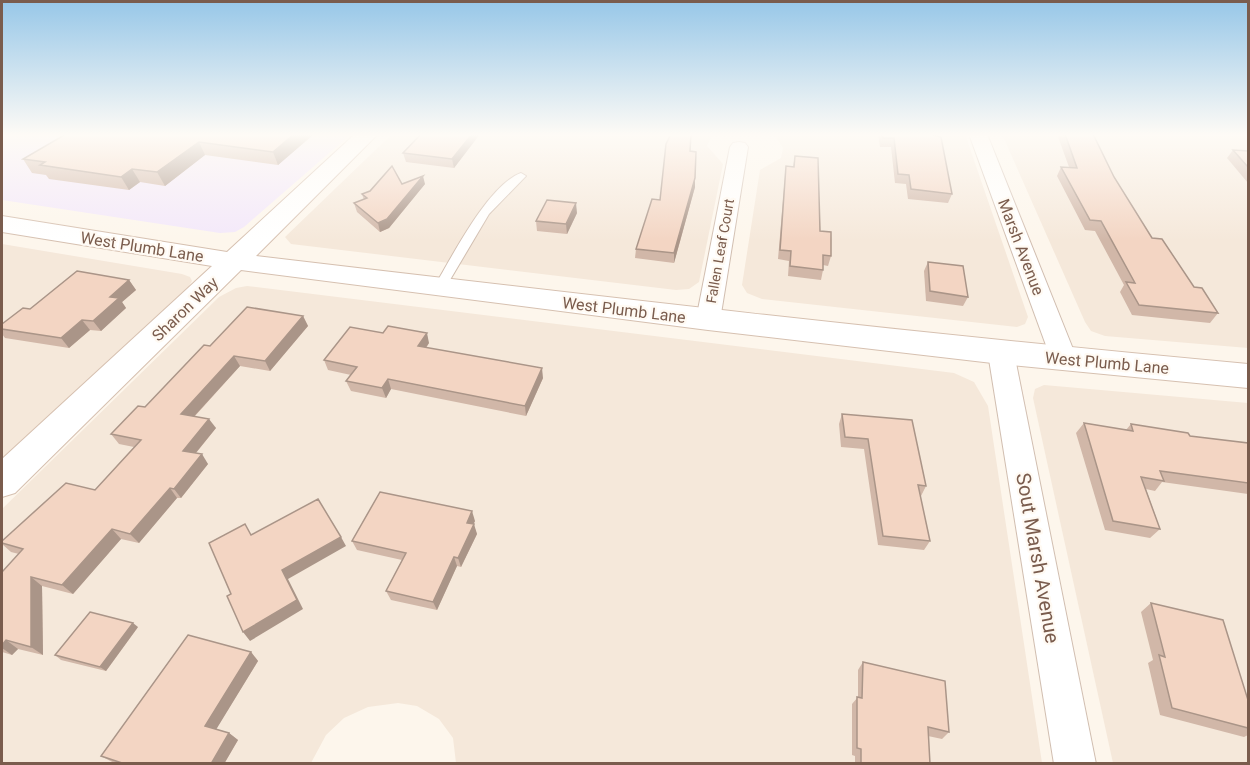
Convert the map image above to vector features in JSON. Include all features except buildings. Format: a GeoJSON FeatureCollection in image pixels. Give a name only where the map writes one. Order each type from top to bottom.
{"type":"FeatureCollection","features":[{"type":"Feature","properties":{"kind":"main road","name":"Sharon Way"},"geometry":{"type":"LineString","coordinates":[[2,482],[329,170]]}},
{"type":"Feature","properties":{"kind":"main road","name":"West Plumb Lane"},"geometry":{"type":"LineString","coordinates":[[2,224],[233,261],[708,320],[1001,353],[1248,376]]}},
{"type":"Feature","properties":{"kind":"street","name":"Fallen Leaf Court"},"geometry":{"type":"LineString","coordinates":[[708,320],[735,170]]}},
{"type":"Feature","properties":{"kind":"street","name":"Marsh Avenue"},"geometry":{"type":"LineString","coordinates":[[992,170],[1064,359]]}},
{"type":"Feature","properties":{"kind":"street","name":"Sout Marsh Avenue"},"geometry":{"type":"LineString","coordinates":[[1001,353],[1075,764]]}},
{"type":"Feature","properties":{"kind":"lane"},"geometry":{"type":"LineString","coordinates":[[440,287],[494,200],[505,187],[521,176]]}},
{"type":"Feature","properties":{"kind":"shaded area"},"geometry":{"type":"Polygon","coordinates":[[[2,170],[310,170],[244,227],[235,232],[220,233],[2,200],[2,170]]]}},
{"type":"Feature","properties":{"kind":"shaded area"},"geometry":{"type":"Polygon","coordinates":[[[355,170],[722,170],[699,282],[689,289],[676,290],[291,244],[285,237],[355,170]]]}},
{"type":"Feature","properties":{"kind":"shaded area"},"geometry":{"type":"Polygon","coordinates":[[[760,170],[977,170],[1028,317],[1025,324],[1017,327],[762,299],[747,293],[742,285],[760,170]]]}},
{"type":"Feature","properties":{"kind":"shaded area"},"geometry":{"type":"Polygon","coordinates":[[[1018,170],[1248,170],[1248,348],[1105,336],[1091,331],[1018,170]]]}},
{"type":"Feature","properties":{"kind":"shaded area"},"geometry":{"type":"Polygon","coordinates":[[[2,244],[182,274],[190,277],[192,281],[187,289],[2,459],[2,244]]]}},
{"type":"Feature","properties":{"kind":"shaded area"},"geometry":{"type":"Polygon","coordinates":[[[247,286],[954,373],[974,382],[988,406],[1042,763],[456,763],[453,738],[439,719],[417,706],[398,703],[368,707],[344,718],[326,735],[311,763],[2,764],[2,509],[219,297],[236,288],[247,286]]]}},
{"type":"Feature","properties":{"kind":"shaded area"},"geometry":{"type":"Polygon","coordinates":[[[1044,385],[1248,403],[1248,763],[1113,763],[1033,398],[1035,389],[1044,385]]]}}]}
